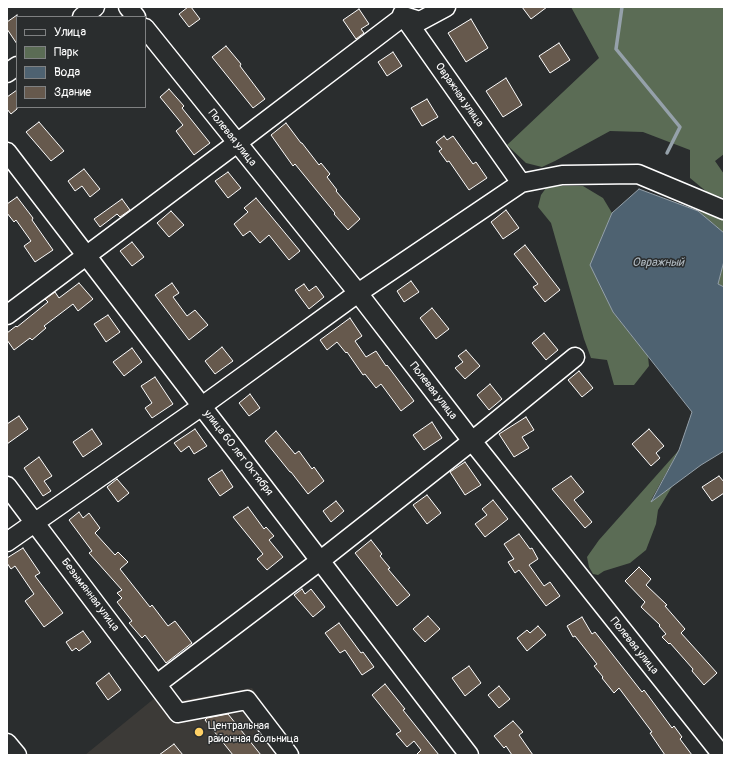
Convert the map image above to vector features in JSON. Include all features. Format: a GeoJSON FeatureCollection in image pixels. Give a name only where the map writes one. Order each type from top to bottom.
{"type":"FeatureCollection","features":[{"type":"Feature","properties":{"kind":"street"},"geometry":{"type":"LineString","coordinates":[[83,16],[95,7]]}},
{"type":"Feature","properties":{"kind":"street"},"geometry":{"type":"LineString","coordinates":[[128,7],[135,16]]}},
{"type":"Feature","properties":{"kind":"street"},"geometry":{"type":"LineString","coordinates":[[7,315],[236,144],[400,12],[420,21],[446,7]]}},
{"type":"Feature","properties":{"kind":"street","name":"Овражная улица"},"geometry":{"type":"LineString","coordinates":[[400,12],[521,183]]}},
{"type":"Feature","properties":{"kind":"street","name":"Полевая улица"},"geometry":{"type":"LineString","coordinates":[[146,29],[236,144],[358,293],[472,441],[722,755]]}},
{"type":"Feature","properties":{"kind":"street"},"geometry":{"type":"LineString","coordinates":[[7,73],[16,67]]}},
{"type":"Feature","properties":{"kind":"street","name":"улица 60 лет Октября"},"geometry":{"type":"LineString","coordinates":[[7,152],[469,755]]}},
{"type":"Feature","properties":{"kind":"street"},"geometry":{"type":"LineString","coordinates":[[7,542],[202,406],[358,293],[521,183],[562,175],[638,174],[724,210]]}},
{"type":"Feature","properties":{"kind":"street"},"geometry":{"type":"LineString","coordinates":[[157,684],[321,560],[472,441],[575,357]]}},
{"type":"Feature","properties":{"kind":"street","name":"Безымянная улица"},"geometry":{"type":"LineString","coordinates":[[7,486],[178,713],[247,700],[289,755]]}},
{"type":"Feature","properties":{"kind":"street"},"geometry":{"type":"LineString","coordinates":[[7,743],[17,755]]}},
{"type":"Feature","properties":{"kind":"shaded area","name":"Центральная районная больница"},"geometry":{"type":"Polygon","coordinates":[[[252,688],[301,755],[85,755],[156,697],[178,701],[252,688]]]}},
{"type":"Feature","properties":{"kind":"green space"},"geometry":{"type":"Polygon","coordinates":[[[571,7],[724,7],[724,154],[715,161],[724,174],[724,198],[707,192],[690,178],[690,150],[643,132],[610,131],[542,167],[526,163],[507,145],[599,58],[571,7]]]}},
{"type":"Feature","properties":{"kind":"green space"},"geometry":{"type":"Polygon","coordinates":[[[583,186],[603,198],[612,213],[591,265],[613,312],[648,356],[649,366],[634,385],[614,385],[607,360],[591,358],[584,339],[551,223],[538,207],[541,195],[546,188],[583,186]]]}},
{"type":"Feature","properties":{"kind":"green space"},"geometry":{"type":"Polygon","coordinates":[[[698,211],[724,220],[724,233],[698,211]]]}},
{"type":"Feature","properties":{"kind":"green space"},"geometry":{"type":"Polygon","coordinates":[[[724,261],[724,287],[718,284],[724,261]]]}},
{"type":"Feature","properties":{"kind":"green space"},"geometry":{"type":"Polygon","coordinates":[[[679,450],[651,500],[673,485],[658,510],[656,524],[646,550],[630,563],[604,571],[598,575],[593,574],[589,567],[587,557],[599,540],[679,450]]]}},
{"type":"Feature","properties":{"kind":"water","name":"Овражный"},"geometry":{"type":"Polygon","coordinates":[[[639,189],[698,211],[724,233],[724,261],[718,284],[724,287],[724,451],[701,465],[651,502],[679,450],[692,412],[613,312],[590,265],[612,213],[639,189]]]}},
{"type":"Feature","properties":{"kind":"building"},"geometry":{"type":"Polygon","coordinates":[[[188,7],[191,7],[200,19],[189,27],[179,14],[188,7]]]}},
{"type":"Feature","properties":{"kind":"building"},"geometry":{"type":"Polygon","coordinates":[[[522,7],[547,7],[531,19],[522,7]]]}},
{"type":"Feature","properties":{"kind":"building"},"geometry":{"type":"Polygon","coordinates":[[[359,9],[369,24],[361,29],[364,33],[356,39],[343,20],[359,9]]]}},
{"type":"Feature","properties":{"kind":"building"},"geometry":{"type":"Polygon","coordinates":[[[17,15],[16,42],[7,29],[7,22],[17,15]]]}},
{"type":"Feature","properties":{"kind":"building"},"geometry":{"type":"Polygon","coordinates":[[[471,19],[488,48],[466,62],[448,33],[471,19]]]}},
{"type":"Feature","properties":{"kind":"building"},"geometry":{"type":"Polygon","coordinates":[[[559,43],[570,60],[550,73],[539,56],[559,43]]]}},
{"type":"Feature","properties":{"kind":"building"},"geometry":{"type":"Polygon","coordinates":[[[226,46],[241,64],[240,66],[265,99],[253,108],[212,57],[226,46]]]}},
{"type":"Feature","properties":{"kind":"building"},"geometry":{"type":"Polygon","coordinates":[[[393,52],[402,66],[387,76],[378,62],[393,52]]]}},
{"type":"Feature","properties":{"kind":"building"},"geometry":{"type":"Polygon","coordinates":[[[506,78],[522,105],[503,117],[486,91],[506,78]]]}},
{"type":"Feature","properties":{"kind":"building"},"geometry":{"type":"Polygon","coordinates":[[[169,89],[184,106],[182,108],[210,143],[194,155],[176,131],[183,125],[160,97],[169,89]]]}},
{"type":"Feature","properties":{"kind":"building"},"geometry":{"type":"Polygon","coordinates":[[[16,91],[17,109],[11,114],[7,109],[7,97],[16,91]]]}},
{"type":"Feature","properties":{"kind":"building"},"geometry":{"type":"Polygon","coordinates":[[[427,99],[438,117],[422,126],[411,108],[427,99]]]}},
{"type":"Feature","properties":{"kind":"building"},"geometry":{"type":"Polygon","coordinates":[[[39,122],[64,151],[51,161],[26,132],[39,122]]]}},
{"type":"Feature","properties":{"kind":"building"},"geometry":{"type":"Polygon","coordinates":[[[286,123],[319,165],[321,163],[330,174],[327,177],[337,190],[336,191],[360,219],[348,230],[295,164],[293,166],[271,135],[286,123]]]}},
{"type":"Feature","properties":{"kind":"building"},"geometry":{"type":"Polygon","coordinates":[[[444,136],[447,140],[453,136],[473,164],[476,162],[487,178],[469,190],[449,161],[447,162],[439,151],[442,149],[436,142],[444,136]]]}},
{"type":"Feature","properties":{"kind":"building"},"geometry":{"type":"Polygon","coordinates":[[[84,169],[100,189],[90,197],[82,186],[75,191],[68,181],[84,169]]]}},
{"type":"Feature","properties":{"kind":"building"},"geometry":{"type":"Polygon","coordinates":[[[228,172],[241,188],[228,198],[215,181],[228,172]]]}},
{"type":"Feature","properties":{"kind":"building"},"geometry":{"type":"Polygon","coordinates":[[[17,197],[33,218],[32,220],[53,250],[35,262],[24,246],[31,241],[16,220],[14,222],[7,213],[7,204],[17,197]]]}},
{"type":"Feature","properties":{"kind":"building"},"geometry":{"type":"Polygon","coordinates":[[[256,198],[300,251],[289,260],[269,235],[260,243],[250,231],[243,236],[234,224],[248,212],[244,208],[256,198]]]}},
{"type":"Feature","properties":{"kind":"building"},"geometry":{"type":"Polygon","coordinates":[[[122,199],[130,210],[120,217],[117,214],[100,227],[94,219],[122,199]]]}},
{"type":"Feature","properties":{"kind":"building"},"geometry":{"type":"Polygon","coordinates":[[[506,210],[519,228],[503,239],[491,222],[506,210]]]}},
{"type":"Feature","properties":{"kind":"building"},"geometry":{"type":"Polygon","coordinates":[[[171,211],[184,225],[169,237],[157,223],[171,211]]]}},
{"type":"Feature","properties":{"kind":"building"},"geometry":{"type":"Polygon","coordinates":[[[132,242],[144,257],[132,266],[120,251],[132,242]]]}},
{"type":"Feature","properties":{"kind":"building"},"geometry":{"type":"Polygon","coordinates":[[[525,245],[560,290],[545,302],[533,287],[538,284],[514,254],[525,245]]]}},
{"type":"Feature","properties":{"kind":"building"},"geometry":{"type":"Polygon","coordinates":[[[411,281],[419,292],[404,302],[397,291],[411,281]]]}},
{"type":"Feature","properties":{"kind":"building"},"geometry":{"type":"Polygon","coordinates":[[[79,283],[93,299],[78,311],[73,304],[44,326],[46,328],[32,340],[30,338],[14,350],[7,340],[7,333],[16,326],[17,327],[48,302],[45,299],[55,292],[59,298],[79,283]]]}},
{"type":"Feature","properties":{"kind":"building"},"geometry":{"type":"Polygon","coordinates":[[[172,283],[179,293],[173,297],[187,316],[195,310],[208,325],[189,340],[155,295],[172,283]]]}},
{"type":"Feature","properties":{"kind":"building"},"geometry":{"type":"Polygon","coordinates":[[[304,284],[309,291],[316,286],[324,297],[309,309],[295,290],[304,284]]]}},
{"type":"Feature","properties":{"kind":"building"},"geometry":{"type":"Polygon","coordinates":[[[432,308],[449,329],[436,339],[420,318],[432,308]]]}},
{"type":"Feature","properties":{"kind":"building"},"geometry":{"type":"Polygon","coordinates":[[[108,315],[120,332],[106,342],[94,324],[108,315]]]}},
{"type":"Feature","properties":{"kind":"building"},"geometry":{"type":"Polygon","coordinates":[[[350,318],[362,336],[355,341],[366,357],[376,351],[414,401],[401,411],[381,384],[376,388],[365,374],[363,375],[347,352],[346,353],[337,342],[327,350],[320,340],[350,318]]]}},
{"type":"Feature","properties":{"kind":"building"},"geometry":{"type":"Polygon","coordinates":[[[544,333],[558,350],[546,360],[532,343],[544,333]]]}},
{"type":"Feature","properties":{"kind":"building"},"geometry":{"type":"Polygon","coordinates":[[[222,347],[233,361],[215,374],[205,361],[222,347]]]}},
{"type":"Feature","properties":{"kind":"building"},"geometry":{"type":"Polygon","coordinates":[[[132,348],[142,362],[124,376],[113,362],[132,348]]]}},
{"type":"Feature","properties":{"kind":"building"},"geometry":{"type":"Polygon","coordinates":[[[466,350],[480,366],[465,379],[455,368],[463,362],[458,356],[466,350]]]}},
{"type":"Feature","properties":{"kind":"building"},"geometry":{"type":"Polygon","coordinates":[[[579,371],[593,388],[582,397],[568,380],[579,371]]]}},
{"type":"Feature","properties":{"kind":"building"},"geometry":{"type":"Polygon","coordinates":[[[155,377],[173,404],[152,418],[145,408],[152,403],[141,386],[155,377]]]}},
{"type":"Feature","properties":{"kind":"building"},"geometry":{"type":"Polygon","coordinates":[[[490,384],[502,399],[489,410],[477,395],[490,384]]]}},
{"type":"Feature","properties":{"kind":"building"},"geometry":{"type":"Polygon","coordinates":[[[250,394],[260,408],[249,416],[239,403],[250,394]]]}},
{"type":"Feature","properties":{"kind":"building"},"geometry":{"type":"Polygon","coordinates":[[[19,416],[28,429],[7,444],[7,424],[19,416]]]}},
{"type":"Feature","properties":{"kind":"building"},"geometry":{"type":"Polygon","coordinates":[[[526,417],[534,430],[522,437],[529,448],[514,457],[499,434],[526,417]]]}},
{"type":"Feature","properties":{"kind":"building"},"geometry":{"type":"Polygon","coordinates":[[[432,422],[442,438],[424,450],[413,435],[432,422]]]}},
{"type":"Feature","properties":{"kind":"building"},"geometry":{"type":"Polygon","coordinates":[[[92,429],[102,444],[83,457],[73,442],[92,429]]]}},
{"type":"Feature","properties":{"kind":"building"},"geometry":{"type":"Polygon","coordinates":[[[195,429],[207,446],[194,454],[189,446],[181,452],[174,443],[195,429]]]}},
{"type":"Feature","properties":{"kind":"building"},"geometry":{"type":"Polygon","coordinates":[[[649,429],[664,446],[656,453],[660,458],[651,466],[632,444],[649,429]]]}},
{"type":"Feature","properties":{"kind":"building"},"geometry":{"type":"Polygon","coordinates":[[[276,431],[295,454],[299,451],[312,469],[314,467],[324,481],[308,494],[265,441],[276,431]]]}},
{"type":"Feature","properties":{"kind":"building"},"geometry":{"type":"Polygon","coordinates":[[[39,457],[52,476],[44,481],[51,491],[43,496],[24,468],[39,457]]]}},
{"type":"Feature","properties":{"kind":"building"},"geometry":{"type":"Polygon","coordinates":[[[465,462],[481,485],[465,495],[450,472],[465,462]]]}},
{"type":"Feature","properties":{"kind":"building"},"geometry":{"type":"Polygon","coordinates":[[[222,470],[233,487],[220,496],[208,479],[222,470]]]}},
{"type":"Feature","properties":{"kind":"building"},"geometry":{"type":"Polygon","coordinates":[[[571,476],[584,492],[574,500],[592,522],[585,528],[552,489],[571,476]]]}},
{"type":"Feature","properties":{"kind":"building"},"geometry":{"type":"Polygon","coordinates":[[[719,476],[724,482],[724,493],[712,501],[702,487],[719,476]]]}},
{"type":"Feature","properties":{"kind":"building"},"geometry":{"type":"Polygon","coordinates":[[[117,479],[129,493],[118,502],[107,487],[117,479]]]}},
{"type":"Feature","properties":{"kind":"building"},"geometry":{"type":"Polygon","coordinates":[[[427,495],[441,513],[427,524],[413,505],[427,495]]]}},
{"type":"Feature","properties":{"kind":"building"},"geometry":{"type":"Polygon","coordinates":[[[493,500],[508,519],[485,537],[475,524],[487,515],[482,509],[493,500]]]}},
{"type":"Feature","properties":{"kind":"building"},"geometry":{"type":"Polygon","coordinates":[[[336,501],[344,511],[331,522],[323,511],[336,501]]]}},
{"type":"Feature","properties":{"kind":"building"},"geometry":{"type":"Polygon","coordinates":[[[248,507],[264,529],[266,527],[274,536],[269,540],[283,557],[267,570],[257,559],[263,554],[233,517],[248,507]]]}},
{"type":"Feature","properties":{"kind":"building"},"geometry":{"type":"Polygon","coordinates":[[[79,512],[83,518],[89,513],[100,528],[95,533],[115,555],[118,552],[128,562],[120,569],[150,607],[152,605],[168,626],[175,621],[192,643],[166,663],[145,635],[142,638],[129,623],[132,621],[117,602],[122,598],[117,593],[122,590],[89,553],[92,551],[69,520],[79,512]]]}},
{"type":"Feature","properties":{"kind":"building"},"geometry":{"type":"Polygon","coordinates":[[[519,534],[530,549],[532,548],[538,559],[529,565],[544,586],[550,582],[560,596],[546,606],[519,570],[515,573],[508,562],[514,559],[504,544],[519,534]]]}},
{"type":"Feature","properties":{"kind":"building"},"geometry":{"type":"Polygon","coordinates":[[[371,540],[382,554],[380,556],[390,568],[388,569],[410,595],[397,606],[355,553],[371,540]]]}},
{"type":"Feature","properties":{"kind":"building"},"geometry":{"type":"Polygon","coordinates":[[[23,548],[40,573],[35,576],[63,613],[44,627],[25,601],[34,594],[15,566],[11,569],[7,563],[7,558],[23,548]]]}},
{"type":"Feature","properties":{"kind":"building"},"geometry":{"type":"Polygon","coordinates":[[[639,567],[651,579],[646,585],[667,605],[665,606],[685,629],[681,633],[717,673],[704,685],[692,671],[693,669],[670,643],[669,644],[662,637],[666,634],[659,626],[660,625],[641,607],[645,602],[625,581],[639,567]]]}},
{"type":"Feature","properties":{"kind":"building"},"geometry":{"type":"Polygon","coordinates":[[[302,589],[305,594],[311,589],[325,607],[313,617],[294,595],[302,589]]]}},
{"type":"Feature","properties":{"kind":"building"},"geometry":{"type":"Polygon","coordinates":[[[428,616],[440,629],[425,642],[413,629],[428,616]]]}},
{"type":"Feature","properties":{"kind":"building"},"geometry":{"type":"Polygon","coordinates":[[[582,617],[592,634],[595,632],[642,692],[644,690],[672,728],[674,726],[682,737],[680,739],[692,755],[665,755],[650,733],[652,732],[619,688],[614,693],[602,678],[603,677],[594,666],[597,664],[575,636],[573,637],[567,626],[582,617]]]}},
{"type":"Feature","properties":{"kind":"building"},"geometry":{"type":"Polygon","coordinates":[[[339,623],[361,653],[363,652],[374,667],[362,675],[345,650],[340,653],[325,633],[339,623]]]}},
{"type":"Feature","properties":{"kind":"building"},"geometry":{"type":"Polygon","coordinates":[[[538,626],[546,635],[527,651],[517,638],[527,630],[530,633],[538,626]]]}},
{"type":"Feature","properties":{"kind":"building"},"geometry":{"type":"Polygon","coordinates":[[[83,631],[91,642],[79,651],[76,648],[72,651],[66,642],[83,631]]]}},
{"type":"Feature","properties":{"kind":"building"},"geometry":{"type":"Polygon","coordinates":[[[469,666],[481,683],[465,696],[452,678],[469,666]]]}},
{"type":"Feature","properties":{"kind":"building"},"geometry":{"type":"Polygon","coordinates":[[[109,673],[121,690],[108,700],[96,683],[109,673]]]}},
{"type":"Feature","properties":{"kind":"building"},"geometry":{"type":"Polygon","coordinates":[[[385,684],[405,709],[403,710],[439,755],[416,755],[421,750],[414,741],[407,747],[396,734],[401,731],[372,695],[385,684]]]}},
{"type":"Feature","properties":{"kind":"building"},"geometry":{"type":"Polygon","coordinates":[[[499,686],[510,699],[499,708],[488,695],[499,686]]]}},
{"type":"Feature","properties":{"kind":"building"},"geometry":{"type":"Polygon","coordinates":[[[228,714],[261,755],[233,755],[205,720],[207,718],[228,714]]]}},
{"type":"Feature","properties":{"kind":"building"},"geometry":{"type":"Polygon","coordinates":[[[513,721],[523,732],[519,735],[533,755],[512,755],[506,746],[504,748],[494,736],[513,721]]]}},
{"type":"Feature","properties":{"kind":"building"},"geometry":{"type":"Polygon","coordinates":[[[174,744],[183,755],[159,755],[174,744]]]}},
{"type":"Feature","properties":{"kind":"waterway"},"geometry":{"type":"LineString","coordinates":[[622,7],[616,49],[680,127],[667,153]]}},
{"type":"Feature","properties":{"kind":"place","name":"Центральная районная больница"},"geometry":{"type":"Point","coordinates":[199,732]}}]}
